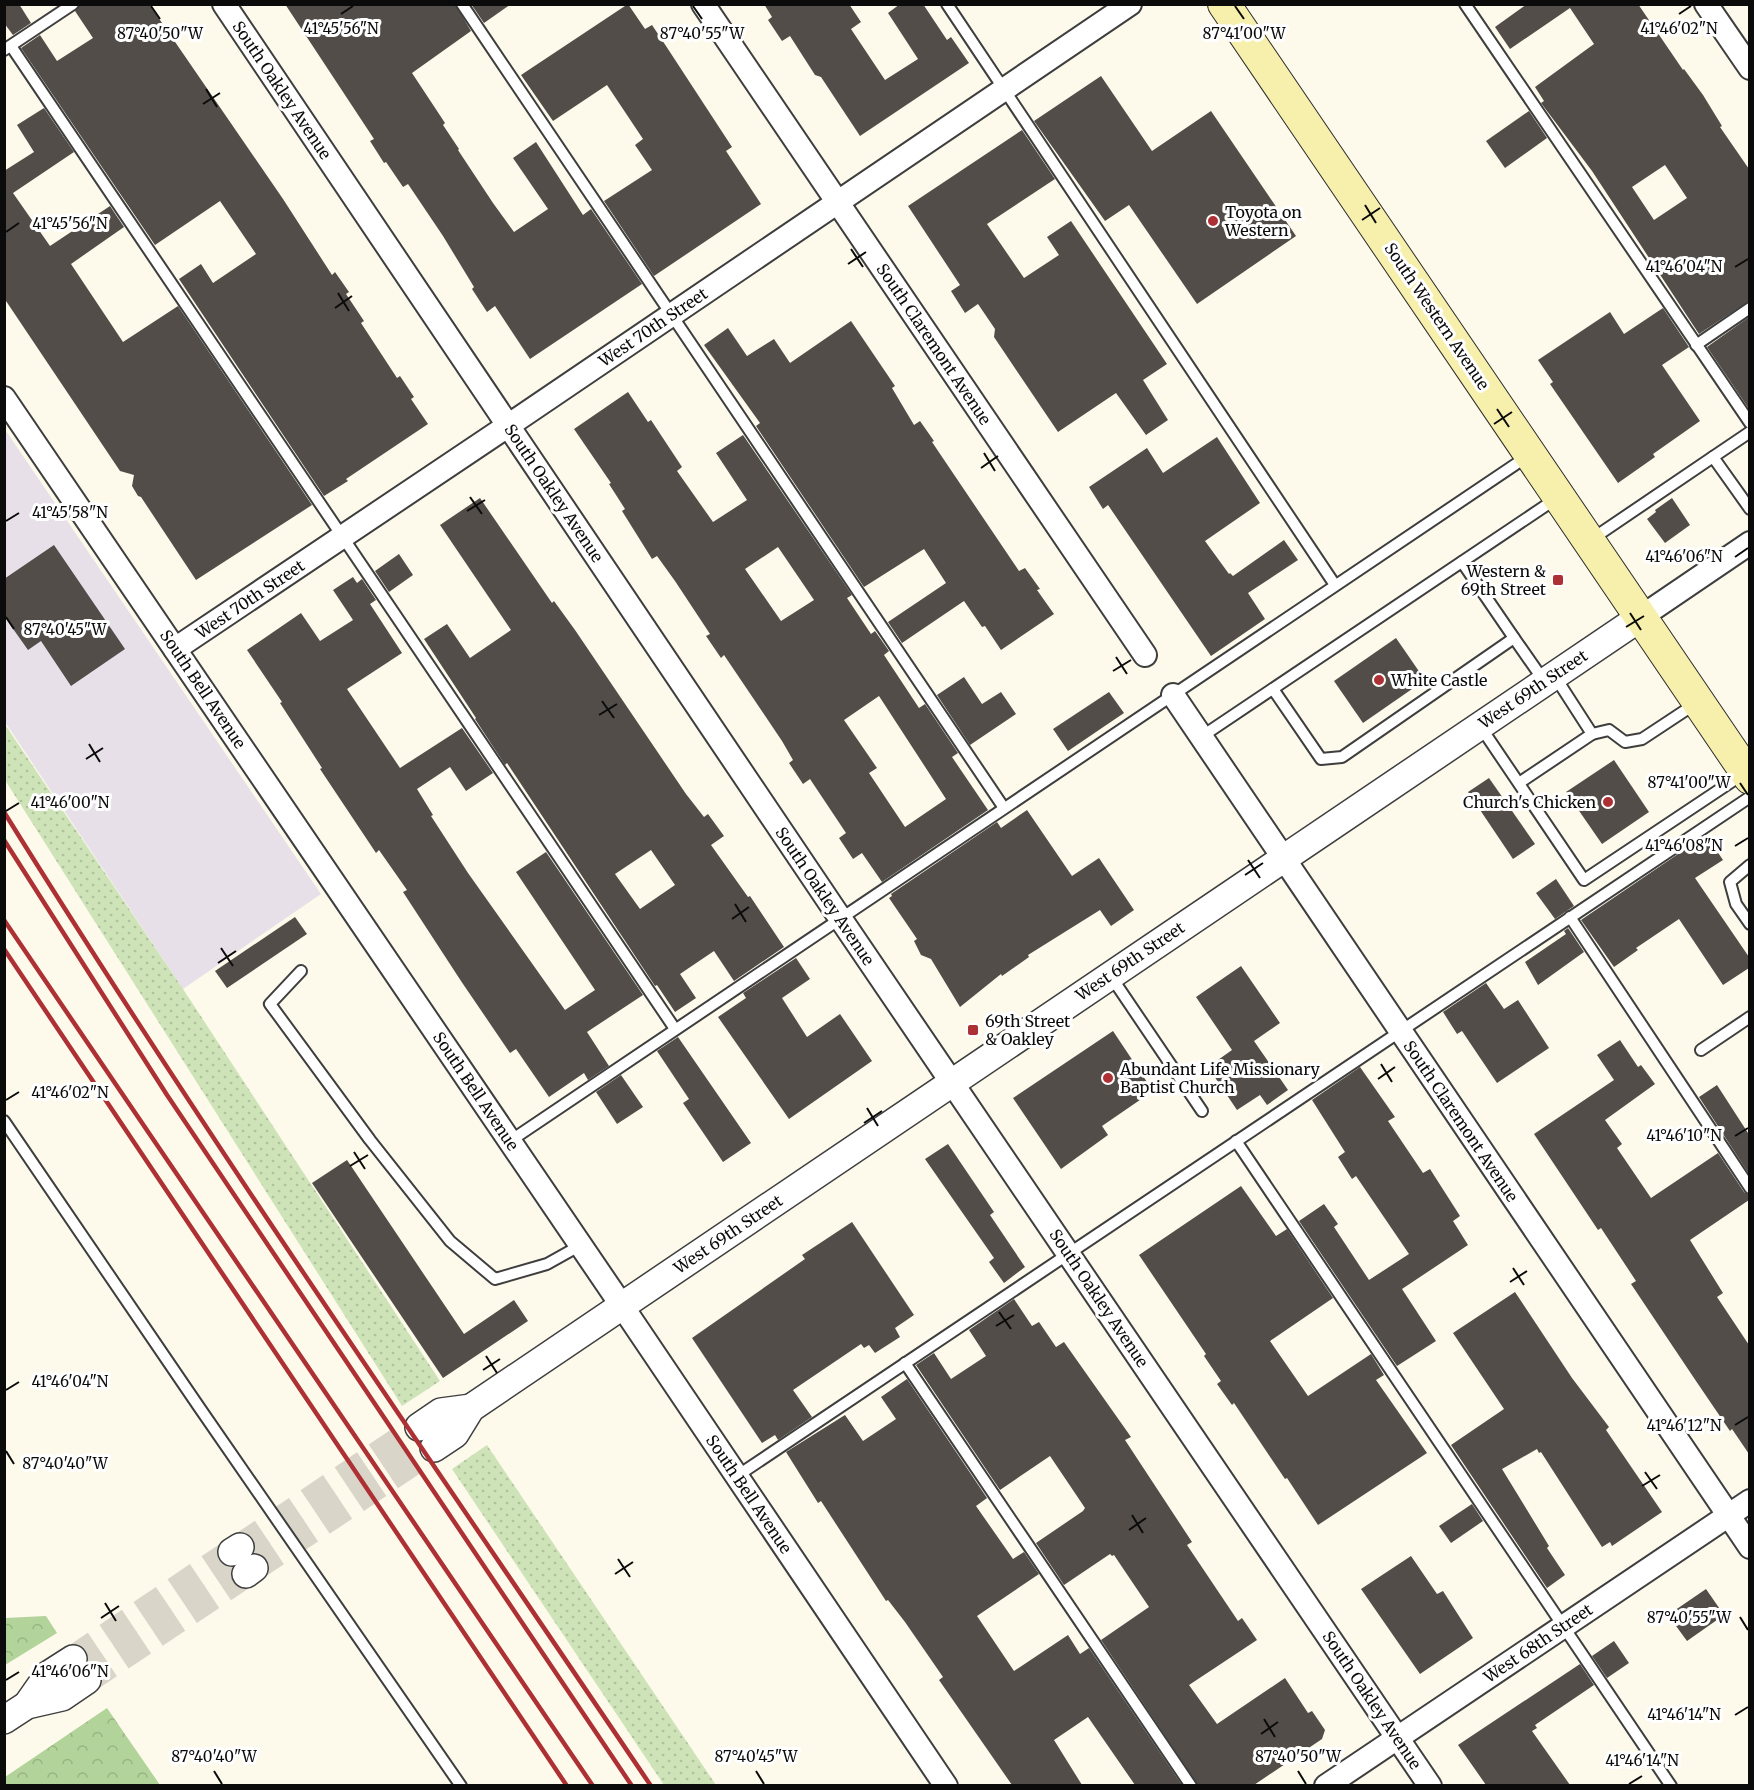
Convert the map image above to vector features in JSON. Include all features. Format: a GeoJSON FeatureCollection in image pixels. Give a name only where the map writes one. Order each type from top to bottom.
{"type":"FeatureCollection","features":[{"type":"Feature","properties":{"kind":"main road","name":"South Western Avenue"},"geometry":{"type":"LineString","coordinates":[[1224,4],[1699,702],[1748,782]]}},
{"type":"Feature","properties":{"kind":"street","name":"South Oakley Avenue"},"geometry":{"type":"LineString","coordinates":[[224,4],[840,918],[1430,1785]]}},
{"type":"Feature","properties":{"kind":"street","name":"South Claremont Avenue"},"geometry":{"type":"LineString","coordinates":[[703,4],[1145,654]]}},
{"type":"Feature","properties":{"kind":"street","name":"West 70th Street"},"geometry":{"type":"LineString","coordinates":[[175,649],[1130,4]]}},
{"type":"Feature","properties":{"kind":"street"},"geometry":{"type":"LineString","coordinates":[[1706,4],[1749,68]]}},
{"type":"Feature","properties":{"kind":"street","name":"South Bell Avenue"},"geometry":{"type":"LineString","coordinates":[[4,399],[946,1785]]}},
{"type":"Feature","properties":{"kind":"street"},"geometry":{"type":"LineString","coordinates":[[1641,616],[1749,543]]}},
{"type":"Feature","properties":{"kind":"street","name":"West 69th Street"},"geometry":{"type":"LineString","coordinates":[[427,1437],[441,1412],[471,1408],[1641,616]]}},
{"type":"Feature","properties":{"kind":"street","name":"South Claremont Avenue"},"geometry":{"type":"LineString","coordinates":[[1173,695],[1749,1547]]}},
{"type":"Feature","properties":{"kind":"street","name":"West 68th Street"},"geometry":{"type":"LineString","coordinates":[[1326,1785],[1749,1501]]}},
{"type":"Feature","properties":{"kind":"street"},"geometry":{"type":"LineString","coordinates":[[4,1720],[27,1705],[48,1675],[80,1669]]}},
{"type":"Feature","properties":{"kind":"lane"},"geometry":{"type":"LineString","coordinates":[[73,4],[8,48],[343,536],[675,1029]]}},
{"type":"Feature","properties":{"kind":"lane"},"geometry":{"type":"LineString","coordinates":[[462,4],[1004,808]]}},
{"type":"Feature","properties":{"kind":"lane"},"geometry":{"type":"LineString","coordinates":[[947,4],[1335,585]]}},
{"type":"Feature","properties":{"kind":"lane"},"geometry":{"type":"LineString","coordinates":[[1465,4],[1749,423]]}},
{"type":"Feature","properties":{"kind":"lane"},"geometry":{"type":"LineString","coordinates":[[1696,345],[1749,308]]}},
{"type":"Feature","properties":{"kind":"lane"},"geometry":{"type":"LineString","coordinates":[[1590,541],[1749,432]]}},
{"type":"Feature","properties":{"kind":"lane"},"geometry":{"type":"LineString","coordinates":[[510,1141],[1531,454]]}},
{"type":"Feature","properties":{"kind":"lane"},"geometry":{"type":"LineString","coordinates":[[1713,457],[1748,502]]}},
{"type":"Feature","properties":{"kind":"lane"},"geometry":{"type":"LineString","coordinates":[[1201,737],[1559,496]]}},
{"type":"Feature","properties":{"kind":"lane"},"geometry":{"type":"LineString","coordinates":[[1462,562],[1514,638],[1549,678],[1592,734]]}},
{"type":"Feature","properties":{"kind":"lane"},"geometry":{"type":"LineString","coordinates":[[1273,689],[1321,759],[1342,757],[1514,638]]}},
{"type":"Feature","properties":{"kind":"lane"},"geometry":{"type":"LineString","coordinates":[[1518,783],[1592,734],[1609,730],[1625,742],[1642,739],[1699,702]]}},
{"type":"Feature","properties":{"kind":"lane"},"geometry":{"type":"LineString","coordinates":[[1479,725],[1584,880],[1748,782]]}},
{"type":"Feature","properties":{"kind":"lane"},"geometry":{"type":"LineString","coordinates":[[737,1476],[1570,917],[1748,782]]}},
{"type":"Feature","properties":{"kind":"lane"},"geometry":{"type":"LineString","coordinates":[[1749,865],[1730,882],[1736,904],[1749,924]]}},
{"type":"Feature","properties":{"kind":"lane"},"geometry":{"type":"LineString","coordinates":[[1570,917],[1749,1188]]}},
{"type":"Feature","properties":{"kind":"lane"},"geometry":{"type":"LineString","coordinates":[[301,970],[270,1004],[370,1140],[450,1241],[495,1279],[547,1264],[581,1245]]}},
{"type":"Feature","properties":{"kind":"lane"},"geometry":{"type":"LineString","coordinates":[[1110,975],[1203,1111]]}},
{"type":"Feature","properties":{"kind":"lane"},"geometry":{"type":"LineString","coordinates":[[1701,1050],[1749,1017]]}},
{"type":"Feature","properties":{"kind":"lane"},"geometry":{"type":"LineString","coordinates":[[4,1121],[461,1785]]}},
{"type":"Feature","properties":{"kind":"lane"},"geometry":{"type":"LineString","coordinates":[[1236,1141],[1671,1785]]}},
{"type":"Feature","properties":{"kind":"lane"},"geometry":{"type":"LineString","coordinates":[[905,1363],[1191,1785]]}},
{"type":"Feature","properties":{"kind":"shaded area"},"geometry":{"type":"Polygon","coordinates":[[[4,428],[321,894],[183,989],[5,722],[4,428]]]}},
{"type":"Feature","properties":{"kind":"green space"},"geometry":{"type":"Polygon","coordinates":[[[4,723],[183,989],[440,1381],[402,1406],[5,780],[4,723]]]}},
{"type":"Feature","properties":{"kind":"green space"},"geometry":{"type":"Polygon","coordinates":[[[487,1445],[716,1785],[664,1785],[452,1469],[487,1445]]]}},
{"type":"Feature","properties":{"kind":"green space"},"geometry":{"type":"Polygon","coordinates":[[[46,1616],[57,1633],[5,1665],[5,1618],[46,1616]]]}},
{"type":"Feature","properties":{"kind":"green space"},"geometry":{"type":"Polygon","coordinates":[[[107,1708],[160,1785],[5,1785],[5,1777],[107,1708]]]}},
{"type":"Feature","properties":{"kind":"building"},"geometry":{"type":"Polygon","coordinates":[[[4,4],[19,4],[31,23],[13,35],[4,23],[4,4]]]}},
{"type":"Feature","properties":{"kind":"building"},"geometry":{"type":"Polygon","coordinates":[[[80,4],[149,4],[283,199],[332,275],[335,272],[349,292],[346,294],[364,321],[361,323],[397,378],[400,376],[414,397],[411,399],[428,424],[324,496],[179,279],[201,264],[213,283],[256,254],[220,201],[155,245],[21,48],[40,35],[57,61],[93,38],[75,11],[80,4]]]}},
{"type":"Feature","properties":{"kind":"building"},"geometry":{"type":"Polygon","coordinates":[[[285,4],[455,4],[471,31],[412,73],[493,203],[514,232],[548,209],[513,158],[536,142],[583,215],[591,209],[642,284],[530,359],[495,306],[487,312],[443,236],[408,184],[403,187],[386,162],[384,163],[370,141],[374,139],[285,4]]]}},
{"type":"Feature","properties":{"kind":"building"},"geometry":{"type":"Polygon","coordinates":[[[471,4],[511,4],[484,23],[471,4]]]}},
{"type":"Feature","properties":{"kind":"building"},"geometry":{"type":"Polygon","coordinates":[[[628,4],[645,29],[652,25],[666,46],[732,147],[726,151],[761,204],[654,276],[604,201],[652,170],[635,145],[643,139],[607,85],[553,121],[521,75],[628,4]]]}},
{"type":"Feature","properties":{"kind":"building"},"geometry":{"type":"Polygon","coordinates":[[[764,4],[849,4],[861,22],[851,29],[885,80],[918,59],[888,13],[900,4],[923,4],[947,40],[951,37],[969,63],[860,136],[821,77],[815,75],[790,36],[782,41],[768,20],[772,17],[764,4]]]}},
{"type":"Feature","properties":{"kind":"building"},"geometry":{"type":"Polygon","coordinates":[[[1527,4],[1638,4],[1703,95],[1722,126],[1720,127],[1749,169],[1749,301],[1699,334],[1592,171],[1541,103],[1544,101],[1535,87],[1594,44],[1570,8],[1510,49],[1495,27],[1527,4]],[[1665,165],[1632,187],[1654,220],[1687,198],[1665,165]]]}},
{"type":"Feature","properties":{"kind":"building"},"geometry":{"type":"Polygon","coordinates":[[[1101,76],[1152,151],[1211,111],[1296,236],[1197,304],[1129,205],[1105,221],[1034,121],[1101,76]]]}},
{"type":"Feature","properties":{"kind":"building"},"geometry":{"type":"Polygon","coordinates":[[[44,108],[74,152],[13,193],[50,246],[110,206],[124,227],[71,264],[123,342],[178,306],[312,505],[196,580],[132,486],[134,475],[120,471],[4,298],[4,171],[34,152],[17,125],[44,108]]]}},
{"type":"Feature","properties":{"kind":"building"},"geometry":{"type":"Polygon","coordinates":[[[1529,111],[1547,138],[1505,168],[1486,141],[1529,111]]]}},
{"type":"Feature","properties":{"kind":"building"},"geometry":{"type":"Polygon","coordinates":[[[1022,130],[1055,179],[987,224],[1024,278],[1059,255],[1047,237],[1071,221],[1167,364],[1143,380],[1168,420],[1146,435],[1116,393],[1058,432],[994,337],[995,329],[978,304],[965,313],[951,291],[960,285],[908,206],[1022,130]]]}},
{"type":"Feature","properties":{"kind":"building"},"geometry":{"type":"Polygon","coordinates":[[[1663,308],[1689,347],[1662,365],[1700,421],[1653,454],[1655,457],[1618,483],[1550,384],[1553,382],[1538,360],[1610,312],[1624,334],[1663,308]]]}},
{"type":"Feature","properties":{"kind":"building"},"geometry":{"type":"Polygon","coordinates":[[[1749,317],[1749,409],[1707,347],[1749,317]]]}},
{"type":"Feature","properties":{"kind":"building"},"geometry":{"type":"Polygon","coordinates":[[[851,321],[895,386],[892,388],[914,425],[920,421],[1019,571],[1025,568],[1054,614],[1001,650],[964,601],[902,643],[888,622],[946,583],[924,549],[864,587],[756,426],[760,423],[704,345],[728,328],[747,356],[774,339],[790,363],[851,321]]]}},
{"type":"Feature","properties":{"kind":"building"},"geometry":{"type":"Polygon","coordinates":[[[628,392],[648,422],[651,420],[682,467],[677,471],[713,522],[747,500],[716,453],[743,435],[852,595],[847,598],[871,634],[875,631],[889,651],[884,655],[919,708],[925,704],[958,753],[952,757],[988,810],[882,882],[862,853],[853,859],[839,838],[846,833],[810,779],[803,784],[789,763],[793,760],[782,741],[724,655],[721,658],[706,636],[710,634],[675,581],[657,556],[652,559],[622,511],[625,509],[609,484],[611,483],[574,429],[628,392]],[[778,547],[745,569],[781,621],[814,600],[778,547]],[[879,696],[844,720],[877,768],[869,773],[905,827],[946,799],[879,696]]]}},
{"type":"Feature","properties":{"kind":"building"},"geometry":{"type":"Polygon","coordinates":[[[1217,437],[1260,503],[1205,541],[1229,574],[1233,576],[1284,540],[1298,560],[1248,593],[1265,619],[1211,656],[1108,505],[1103,509],[1089,487],[1147,448],[1163,473],[1217,437]]]}},
{"type":"Feature","properties":{"kind":"building"},"geometry":{"type":"Polygon","coordinates":[[[480,498],[552,603],[554,601],[575,630],[686,794],[704,817],[708,814],[724,836],[711,845],[748,897],[750,896],[784,947],[734,981],[714,951],[680,974],[696,998],[675,1012],[657,985],[655,986],[507,763],[505,765],[424,639],[447,624],[470,658],[511,630],[440,525],[480,498]],[[651,850],[615,874],[640,909],[675,885],[651,850]]]}},
{"type":"Feature","properties":{"kind":"building"},"geometry":{"type":"Polygon","coordinates":[[[1672,498],[1690,525],[1665,543],[1647,519],[1672,498]]]}},
{"type":"Feature","properties":{"kind":"building"},"geometry":{"type":"Polygon","coordinates":[[[54,545],[125,649],[71,686],[41,641],[28,650],[4,616],[4,579],[54,545]]]}},
{"type":"Feature","properties":{"kind":"building"},"geometry":{"type":"Polygon","coordinates":[[[399,554],[413,575],[389,592],[375,571],[399,554]]]}},
{"type":"Feature","properties":{"kind":"building"},"geometry":{"type":"Polygon","coordinates":[[[353,577],[357,583],[362,579],[376,600],[370,604],[402,653],[347,689],[400,768],[462,728],[493,773],[466,791],[450,767],[417,789],[433,815],[431,816],[468,873],[565,1010],[595,990],[516,872],[546,852],[643,995],[587,1032],[609,1066],[588,1080],[584,1073],[549,1097],[516,1049],[510,1053],[461,981],[403,892],[407,890],[379,850],[376,853],[320,769],[322,768],[280,703],[282,702],[247,650],[301,613],[320,641],[353,620],[333,590],[353,577]]]}},
{"type":"Feature","properties":{"kind":"building","name":"White Castle"},"geometry":{"type":"Polygon","coordinates":[[[1396,638],[1425,680],[1363,723],[1334,681],[1396,638]]]}},
{"type":"Feature","properties":{"kind":"building"},"geometry":{"type":"Polygon","coordinates":[[[964,677],[982,704],[1001,692],[1016,714],[970,745],[937,695],[964,677]]]}},
{"type":"Feature","properties":{"kind":"building"},"geometry":{"type":"Polygon","coordinates":[[[1109,692],[1124,713],[1068,751],[1053,729],[1109,692]]]}},
{"type":"Feature","properties":{"kind":"building","name":"Church's Chicken"},"geometry":{"type":"Polygon","coordinates":[[[1614,760],[1649,812],[1602,844],[1566,792],[1614,760]]]}},
{"type":"Feature","properties":{"kind":"building"},"geometry":{"type":"Polygon","coordinates":[[[1489,778],[1535,844],[1513,859],[1468,792],[1489,778]]]}},
{"type":"Feature","properties":{"kind":"building"},"geometry":{"type":"Polygon","coordinates":[[[1027,810],[1072,876],[1099,858],[1134,910],[1111,926],[1100,910],[1028,955],[1029,957],[1002,976],[1001,974],[960,1007],[931,959],[921,955],[914,941],[917,939],[889,898],[891,894],[997,822],[1001,828],[1027,810]]]}},
{"type":"Feature","properties":{"kind":"building"},"geometry":{"type":"Polygon","coordinates":[[[1706,835],[1723,860],[1695,878],[1749,957],[1749,968],[1723,985],[1679,919],[1636,948],[1638,950],[1614,967],[1581,920],[1706,835]]]}},
{"type":"Feature","properties":{"kind":"building"},"geometry":{"type":"Polygon","coordinates":[[[1556,879],[1574,906],[1555,919],[1536,893],[1556,879]]]}},
{"type":"Feature","properties":{"kind":"building"},"geometry":{"type":"Polygon","coordinates":[[[295,917],[307,934],[227,988],[215,971],[295,917]]]}},
{"type":"Feature","properties":{"kind":"building"},"geometry":{"type":"Polygon","coordinates":[[[1568,928],[1584,952],[1538,985],[1525,962],[1566,934],[1564,931],[1568,928]]]}},
{"type":"Feature","properties":{"kind":"building"},"geometry":{"type":"Polygon","coordinates":[[[796,958],[810,979],[782,998],[807,1037],[840,1014],[872,1061],[789,1119],[718,1017],[746,998],[743,993],[796,958]]]}},
{"type":"Feature","properties":{"kind":"building"},"geometry":{"type":"Polygon","coordinates":[[[1241,966],[1280,1023],[1254,1041],[1288,1090],[1267,1105],[1260,1095],[1237,1110],[1208,1067],[1232,1050],[1196,997],[1241,966]]]}},
{"type":"Feature","properties":{"kind":"building"},"geometry":{"type":"Polygon","coordinates":[[[1486,983],[1504,1009],[1518,1000],[1549,1048],[1497,1083],[1462,1031],[1457,1034],[1443,1012],[1486,983]]]}},
{"type":"Feature","properties":{"kind":"building"},"geometry":{"type":"Polygon","coordinates":[[[1113,1031],[1153,1091],[1102,1126],[1108,1135],[1061,1169],[1013,1098],[1113,1031]]]}},
{"type":"Feature","properties":{"kind":"building"},"geometry":{"type":"Polygon","coordinates":[[[678,1037],[751,1143],[723,1162],[683,1103],[689,1099],[657,1051],[678,1037]]]}},
{"type":"Feature","properties":{"kind":"building"},"geometry":{"type":"Polygon","coordinates":[[[1620,1040],[1638,1067],[1641,1065],[1655,1084],[1605,1120],[1622,1144],[1617,1148],[1651,1198],[1718,1153],[1744,1192],[1749,1195],[1749,1200],[1690,1240],[1723,1293],[1717,1297],[1749,1345],[1749,1454],[1732,1429],[1730,1431],[1696,1381],[1631,1284],[1636,1281],[1601,1228],[1598,1230],[1534,1134],[1614,1080],[1597,1055],[1620,1040]]]}},
{"type":"Feature","properties":{"kind":"building"},"geometry":{"type":"Polygon","coordinates":[[[1360,1067],[1395,1117],[1388,1121],[1423,1173],[1430,1169],[1460,1216],[1453,1221],[1468,1245],[1402,1289],[1436,1341],[1397,1366],[1299,1221],[1324,1204],[1338,1224],[1334,1227],[1369,1280],[1409,1254],[1356,1176],[1352,1179],[1338,1157],[1345,1152],[1312,1100],[1360,1067]]]}},
{"type":"Feature","properties":{"kind":"building"},"geometry":{"type":"Polygon","coordinates":[[[621,1075],[643,1107],[617,1124],[596,1092],[621,1075]]]}},
{"type":"Feature","properties":{"kind":"building"},"geometry":{"type":"Polygon","coordinates":[[[1717,1085],[1749,1132],[1749,1174],[1699,1097],[1717,1085]]]}},
{"type":"Feature","properties":{"kind":"building"},"geometry":{"type":"Polygon","coordinates":[[[948,1144],[994,1212],[990,1215],[1025,1267],[1004,1283],[989,1262],[994,1258],[925,1159],[948,1144]]]}},
{"type":"Feature","properties":{"kind":"building"},"geometry":{"type":"Polygon","coordinates":[[[347,1160],[464,1334],[514,1300],[528,1321],[443,1378],[312,1183],[347,1160]]]}},
{"type":"Feature","properties":{"kind":"building"},"geometry":{"type":"Polygon","coordinates":[[[1241,1186],[1276,1236],[1287,1229],[1333,1298],[1270,1341],[1308,1396],[1371,1354],[1384,1375],[1376,1380],[1427,1453],[1318,1525],[1234,1403],[1232,1405],[1217,1384],[1221,1381],[1204,1356],[1206,1354],[1139,1255],[1241,1186]]]}},
{"type":"Feature","properties":{"kind":"building"},"geometry":{"type":"Polygon","coordinates":[[[852,1222],[914,1315],[895,1328],[900,1337],[875,1353],[869,1345],[864,1348],[861,1344],[793,1390],[812,1417],[778,1440],[775,1435],[762,1443],[692,1338],[805,1259],[802,1255],[852,1222]]]}},
{"type":"Feature","properties":{"kind":"building"},"geometry":{"type":"Polygon","coordinates":[[[1515,1292],[1572,1378],[1609,1427],[1606,1430],[1662,1512],[1612,1546],[1610,1542],[1602,1547],[1541,1452],[1539,1453],[1537,1449],[1502,1469],[1565,1575],[1547,1588],[1451,1445],[1504,1409],[1453,1333],[1515,1292]]]}},
{"type":"Feature","properties":{"kind":"building"},"geometry":{"type":"Polygon","coordinates":[[[1014,1299],[1032,1326],[1039,1322],[1056,1347],[1064,1342],[1131,1437],[1125,1440],[1192,1542],[1187,1545],[1238,1621],[1242,1618],[1257,1640],[1189,1685],[1217,1724],[1285,1678],[1308,1713],[1312,1711],[1325,1730],[1322,1739],[1254,1785],[1198,1785],[1101,1640],[1149,1607],[1114,1555],[1110,1554],[1064,1585],[1036,1543],[1085,1508],[1050,1456],[1000,1490],[916,1365],[934,1353],[951,1379],[986,1356],[969,1330],[1014,1299]]]}},
{"type":"Feature","properties":{"kind":"building"},"geometry":{"type":"Polygon","coordinates":[[[907,1379],[987,1498],[976,1506],[1013,1559],[1024,1552],[1039,1574],[977,1616],[1014,1671],[1068,1635],[1080,1654],[1089,1648],[1182,1785],[1135,1785],[1088,1717],[1054,1740],[1082,1785],[1012,1785],[939,1680],[943,1677],[905,1622],[888,1600],[886,1601],[821,1501],[818,1503],[786,1452],[845,1415],[863,1441],[896,1419],[881,1397],[907,1379]]]}},
{"type":"Feature","properties":{"kind":"building"},"geometry":{"type":"Polygon","coordinates":[[[1472,1504],[1483,1521],[1451,1543],[1439,1526],[1472,1504]]]}},
{"type":"Feature","properties":{"kind":"building"},"geometry":{"type":"Polygon","coordinates":[[[1411,1556],[1437,1594],[1443,1591],[1473,1638],[1420,1674],[1361,1589],[1411,1556]]]}},
{"type":"Feature","properties":{"kind":"building"},"geometry":{"type":"Polygon","coordinates":[[[1706,1589],[1724,1615],[1687,1641],[1668,1615],[1706,1589]]]}},
{"type":"Feature","properties":{"kind":"building"},"geometry":{"type":"Polygon","coordinates":[[[1614,1641],[1629,1663],[1607,1678],[1592,1656],[1614,1641]]]}},
{"type":"Feature","properties":{"kind":"building"},"geometry":{"type":"Polygon","coordinates":[[[1580,1664],[1594,1685],[1535,1725],[1537,1728],[1532,1731],[1570,1785],[1486,1785],[1458,1745],[1580,1664]]]}},
{"type":"Feature","properties":{"kind":"tunnel"},"geometry":{"type":"LineString","coordinates":[[240,1547],[419,1427]]}},
{"type":"Feature","properties":{"kind":"tunnel"},"geometry":{"type":"LineString","coordinates":[[254,1568],[434,1448]]}},
{"type":"Feature","properties":{"kind":"tunnel"},"geometry":{"type":"LineString","coordinates":[[73,1659],[232,1552]]}},
{"type":"Feature","properties":{"kind":"tunnel"},"geometry":{"type":"LineString","coordinates":[[87,1680],[246,1574]]}},
{"type":"Feature","properties":{"kind":"railway"},"geometry":{"type":"LineString","coordinates":[[4,812],[82,936],[242,1180],[651,1786]]}},
{"type":"Feature","properties":{"kind":"railway"},"geometry":{"type":"LineString","coordinates":[[4,840],[167,1095],[632,1786]]}},
{"type":"Feature","properties":{"kind":"railway"},"geometry":{"type":"LineString","coordinates":[[4,920],[593,1786]]}},
{"type":"Feature","properties":{"kind":"railway"},"geometry":{"type":"LineString","coordinates":[[4,949],[567,1786]]}},
{"type":"Feature","properties":{"kind":"place","name":"Toyota on Western"},"geometry":{"type":"Point","coordinates":[1213,221]}},
{"type":"Feature","properties":{"kind":"place","name":"Western & 69th Street"},"geometry":{"type":"Point","coordinates":[1558,580]}},
{"type":"Feature","properties":{"kind":"place","name":"White Castle"},"geometry":{"type":"Point","coordinates":[1379,680]}},
{"type":"Feature","properties":{"kind":"place","name":"Church's Chicken"},"geometry":{"type":"Point","coordinates":[1608,802]}},
{"type":"Feature","properties":{"kind":"place","name":"69th Street & Oakley"},"geometry":{"type":"Point","coordinates":[973,1030]}},
{"type":"Feature","properties":{"kind":"place","name":"Abundant Life Missionary Baptist Church"},"geometry":{"type":"Point","coordinates":[1108,1078]}}]}
